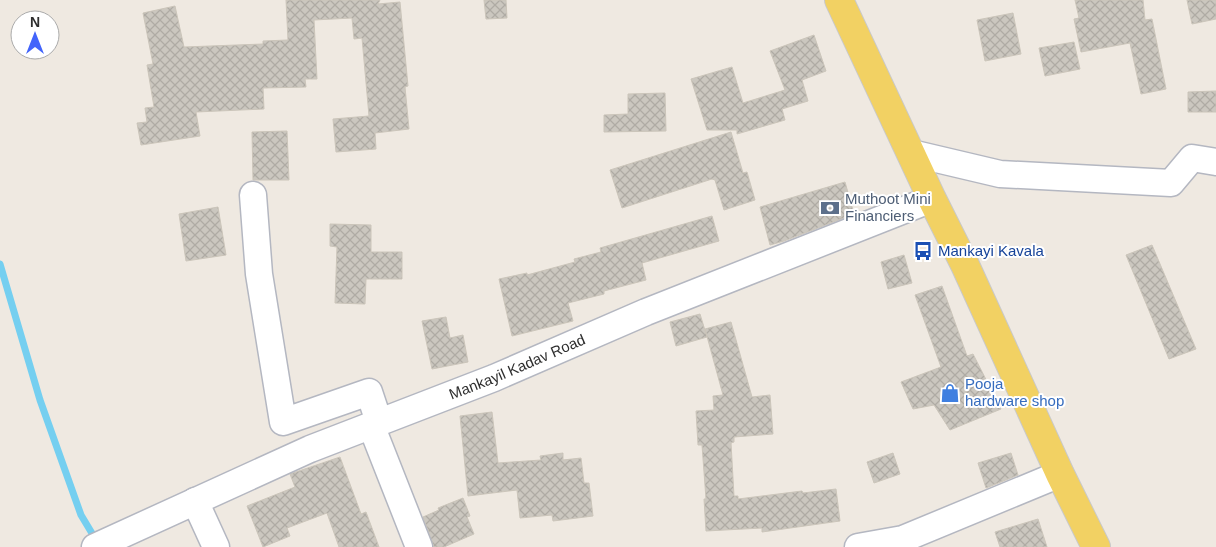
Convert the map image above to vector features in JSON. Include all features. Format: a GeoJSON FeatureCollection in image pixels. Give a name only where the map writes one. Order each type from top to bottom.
{"type":"FeatureCollection","features":[{"type":"Feature","properties":{"kind":"main road"},"geometry":{"type":"LineString","coordinates":[[839,0],[932,199],[965,264],[1060,474],[1096,547]]}},
{"type":"Feature","properties":{"kind":"street"},"geometry":{"type":"LineString","coordinates":[[911,153],[1000,174],[1171,183],[1192,158],[1216,162]]}},
{"type":"Feature","properties":{"kind":"street"},"geometry":{"type":"LineString","coordinates":[[253,195],[259,274],[283,422],[368,392],[375,424],[419,547]]}},
{"type":"Feature","properties":{"kind":"street","name":"Mankayil Kadav Road"},"geometry":{"type":"LineString","coordinates":[[100,545],[310,449],[494,378],[646,312],[932,199]]}},
{"type":"Feature","properties":{"kind":"street"},"geometry":{"type":"LineString","coordinates":[[858,547],[903,539],[1060,474]]}},
{"type":"Feature","properties":{"kind":"street"},"geometry":{"type":"LineString","coordinates":[[195,501],[216,547]]}},
{"type":"Feature","properties":{"kind":"building"},"geometry":{"type":"Polygon","coordinates":[[[286,0],[380,0],[378,4],[400,2],[408,86],[405,87],[409,129],[375,133],[376,149],[336,152],[333,119],[369,116],[362,38],[354,39],[352,18],[314,20],[317,79],[305,79],[306,87],[263,88],[264,109],[196,112],[200,136],[141,145],[137,123],[147,122],[145,108],[154,107],[147,65],[153,64],[143,13],[175,6],[184,47],[263,44],[263,41],[288,40],[286,0]]]}},
{"type":"Feature","properties":{"kind":"building"},"geometry":{"type":"Polygon","coordinates":[[[484,0],[506,0],[507,18],[486,19],[484,0]]]}},
{"type":"Feature","properties":{"kind":"building"},"geometry":{"type":"Polygon","coordinates":[[[1075,0],[1143,0],[1145,20],[1152,19],[1166,89],[1141,94],[1130,43],[1081,52],[1074,19],[1079,18],[1075,0]]]}},
{"type":"Feature","properties":{"kind":"building"},"geometry":{"type":"Polygon","coordinates":[[[1187,0],[1216,0],[1216,19],[1192,24],[1187,0]]]}},
{"type":"Feature","properties":{"kind":"building"},"geometry":{"type":"Polygon","coordinates":[[[1013,13],[1021,54],[985,61],[977,20],[1013,13]]]}},
{"type":"Feature","properties":{"kind":"building"},"geometry":{"type":"Polygon","coordinates":[[[814,35],[826,71],[802,80],[808,101],[782,109],[785,120],[737,134],[737,130],[707,130],[691,79],[732,67],[743,103],[785,90],[770,51],[814,35]]]}},
{"type":"Feature","properties":{"kind":"building"},"geometry":{"type":"Polygon","coordinates":[[[1074,42],[1080,69],[1045,76],[1039,48],[1074,42]]]}},
{"type":"Feature","properties":{"kind":"building"},"geometry":{"type":"Polygon","coordinates":[[[1216,91],[1216,112],[1188,112],[1188,92],[1216,91]]]}},
{"type":"Feature","properties":{"kind":"building"},"geometry":{"type":"Polygon","coordinates":[[[665,93],[666,131],[604,132],[604,115],[628,114],[628,94],[665,93]]]}},
{"type":"Feature","properties":{"kind":"building"},"geometry":{"type":"Polygon","coordinates":[[[287,131],[289,180],[253,180],[252,132],[287,131]]]}},
{"type":"Feature","properties":{"kind":"building"},"geometry":{"type":"Polygon","coordinates":[[[731,132],[743,173],[747,172],[755,200],[724,210],[715,180],[712,179],[622,208],[610,170],[731,132]]]}},
{"type":"Feature","properties":{"kind":"building"},"geometry":{"type":"Polygon","coordinates":[[[845,182],[854,214],[770,245],[760,207],[845,182]]]}},
{"type":"Feature","properties":{"kind":"building"},"geometry":{"type":"Polygon","coordinates":[[[218,207],[226,255],[186,261],[179,214],[218,207]]]}},
{"type":"Feature","properties":{"kind":"building"},"geometry":{"type":"Polygon","coordinates":[[[712,216],[719,241],[642,263],[646,280],[604,291],[604,294],[568,303],[573,321],[512,336],[499,279],[527,273],[527,275],[575,262],[574,259],[601,252],[600,248],[712,216]]]}},
{"type":"Feature","properties":{"kind":"building"},"geometry":{"type":"Polygon","coordinates":[[[330,224],[371,225],[371,252],[402,252],[402,279],[366,279],[365,304],[335,303],[337,247],[330,246],[330,224]]]}},
{"type":"Feature","properties":{"kind":"building"},"geometry":{"type":"Polygon","coordinates":[[[1152,245],[1196,349],[1169,359],[1126,255],[1152,245]]]}},
{"type":"Feature","properties":{"kind":"building"},"geometry":{"type":"Polygon","coordinates":[[[904,255],[912,283],[888,289],[881,262],[904,255]]]}},
{"type":"Feature","properties":{"kind":"building","name":"Pooja hardware shop"},"geometry":{"type":"Polygon","coordinates":[[[942,286],[967,356],[973,354],[1001,409],[950,430],[934,405],[913,409],[901,382],[941,367],[915,295],[942,286]]]}},
{"type":"Feature","properties":{"kind":"building"},"geometry":{"type":"Polygon","coordinates":[[[700,314],[707,337],[676,346],[670,322],[700,314]]]}},
{"type":"Feature","properties":{"kind":"building"},"geometry":{"type":"Polygon","coordinates":[[[446,317],[450,338],[463,335],[468,362],[432,369],[422,321],[446,317]]]}},
{"type":"Feature","properties":{"kind":"building"},"geometry":{"type":"Polygon","coordinates":[[[731,322],[752,397],[770,395],[773,434],[734,437],[734,442],[731,443],[734,496],[738,496],[738,499],[836,489],[840,521],[762,532],[762,528],[706,531],[702,445],[698,445],[696,411],[714,410],[713,396],[723,395],[705,329],[731,322]]]}},
{"type":"Feature","properties":{"kind":"building"},"geometry":{"type":"Polygon","coordinates":[[[492,412],[498,463],[541,460],[540,456],[563,453],[563,460],[581,458],[584,483],[589,483],[593,516],[553,521],[552,515],[520,518],[517,490],[468,496],[460,416],[492,412]]]}},
{"type":"Feature","properties":{"kind":"building"},"geometry":{"type":"Polygon","coordinates":[[[893,453],[900,474],[874,483],[867,462],[893,453]]]}},
{"type":"Feature","properties":{"kind":"building"},"geometry":{"type":"Polygon","coordinates":[[[1011,453],[1018,475],[986,488],[978,463],[1011,453]]]}},
{"type":"Feature","properties":{"kind":"building"},"geometry":{"type":"Polygon","coordinates":[[[340,457],[361,514],[366,512],[379,547],[339,547],[327,513],[287,528],[290,536],[263,547],[247,506],[295,487],[290,474],[340,457]]]}},
{"type":"Feature","properties":{"kind":"building"},"geometry":{"type":"Polygon","coordinates":[[[463,498],[470,516],[467,517],[474,534],[444,547],[434,547],[423,517],[439,510],[438,508],[463,498]]]}},
{"type":"Feature","properties":{"kind":"building"},"geometry":{"type":"Polygon","coordinates":[[[1038,519],[1047,547],[1000,547],[995,532],[1038,519]]]}},
{"type":"Feature","properties":{"kind":"waterway"},"geometry":{"type":"LineString","coordinates":[[0,264],[40,400],[81,515],[96,540]]}},
{"type":"Feature","properties":{"kind":"place","name":"Muthoot Mini Financiers"},"geometry":{"type":"Point","coordinates":[830,208]}},
{"type":"Feature","properties":{"kind":"place","name":"Mankayi Kavala"},"geometry":{"type":"Point","coordinates":[923,251]}},
{"type":"Feature","properties":{"kind":"place","name":"Pooja hardware shop"},"geometry":{"type":"Point","coordinates":[950,393]}}]}
